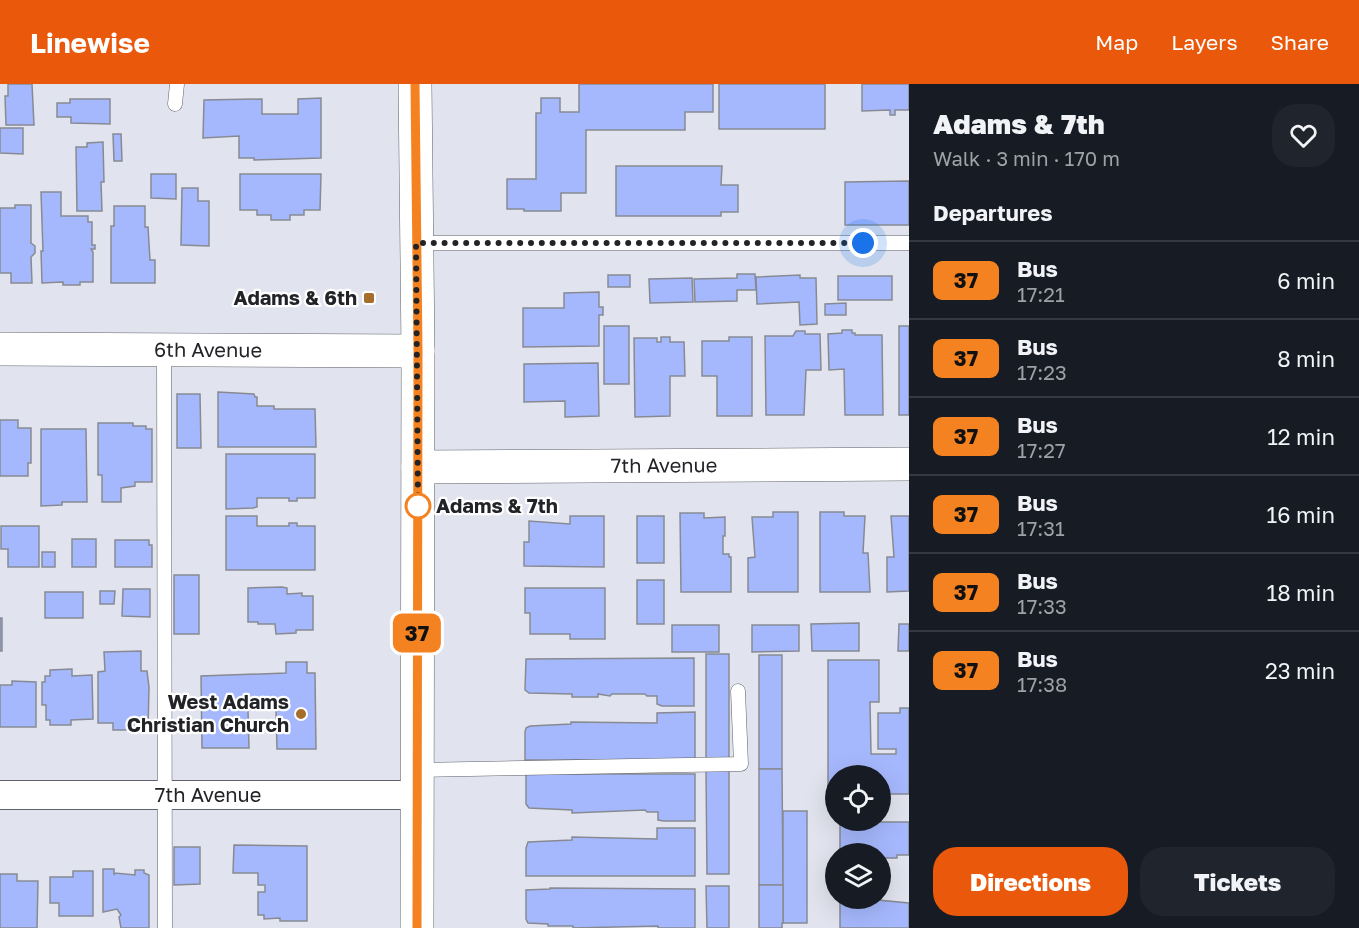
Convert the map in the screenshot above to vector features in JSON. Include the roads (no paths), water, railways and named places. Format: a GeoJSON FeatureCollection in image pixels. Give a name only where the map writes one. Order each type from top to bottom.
{"type":"FeatureCollection","features":[{"type":"Feature","properties":{"kind":"street"},"geometry":{"type":"LineString","coordinates":[[415,84],[418,351],[417,928]]}},
{"type":"Feature","properties":{"kind":"street","name":"6th Avenue"},"geometry":{"type":"LineString","coordinates":[[0,349],[418,351]]}},
{"type":"Feature","properties":{"kind":"street","name":"7th Avenue"},"geometry":{"type":"LineString","coordinates":[[418,467],[909,464]]}},
{"type":"Feature","properties":{"kind":"street","name":"7th Avenue"},"geometry":{"type":"LineString","coordinates":[[0,795],[165,795],[416,782]]}},
{"type":"Feature","properties":{"kind":"lane"},"geometry":{"type":"LineString","coordinates":[[176,104],[177,84]]}},
{"type":"Feature","properties":{"kind":"lane"},"geometry":{"type":"LineString","coordinates":[[416,243],[909,243]]}},
{"type":"Feature","properties":{"kind":"lane"},"geometry":{"type":"LineString","coordinates":[[164,350],[165,928]]}},
{"type":"Feature","properties":{"kind":"lane"},"geometry":{"type":"LineString","coordinates":[[416,782],[741,764],[738,691]]}},
{"type":"Feature","properties":{"kind":"place","name":"Adams & 6th"},"geometry":{"type":"Point","coordinates":[369,298]}},
{"type":"Feature","properties":{"kind":"place","name":"Adams & 7th"},"geometry":{"type":"Point","coordinates":[418,506]}},
{"type":"Feature","properties":{"kind":"place","name":"West Adams Christian Church"},"geometry":{"type":"Point","coordinates":[301,714]}}]}
